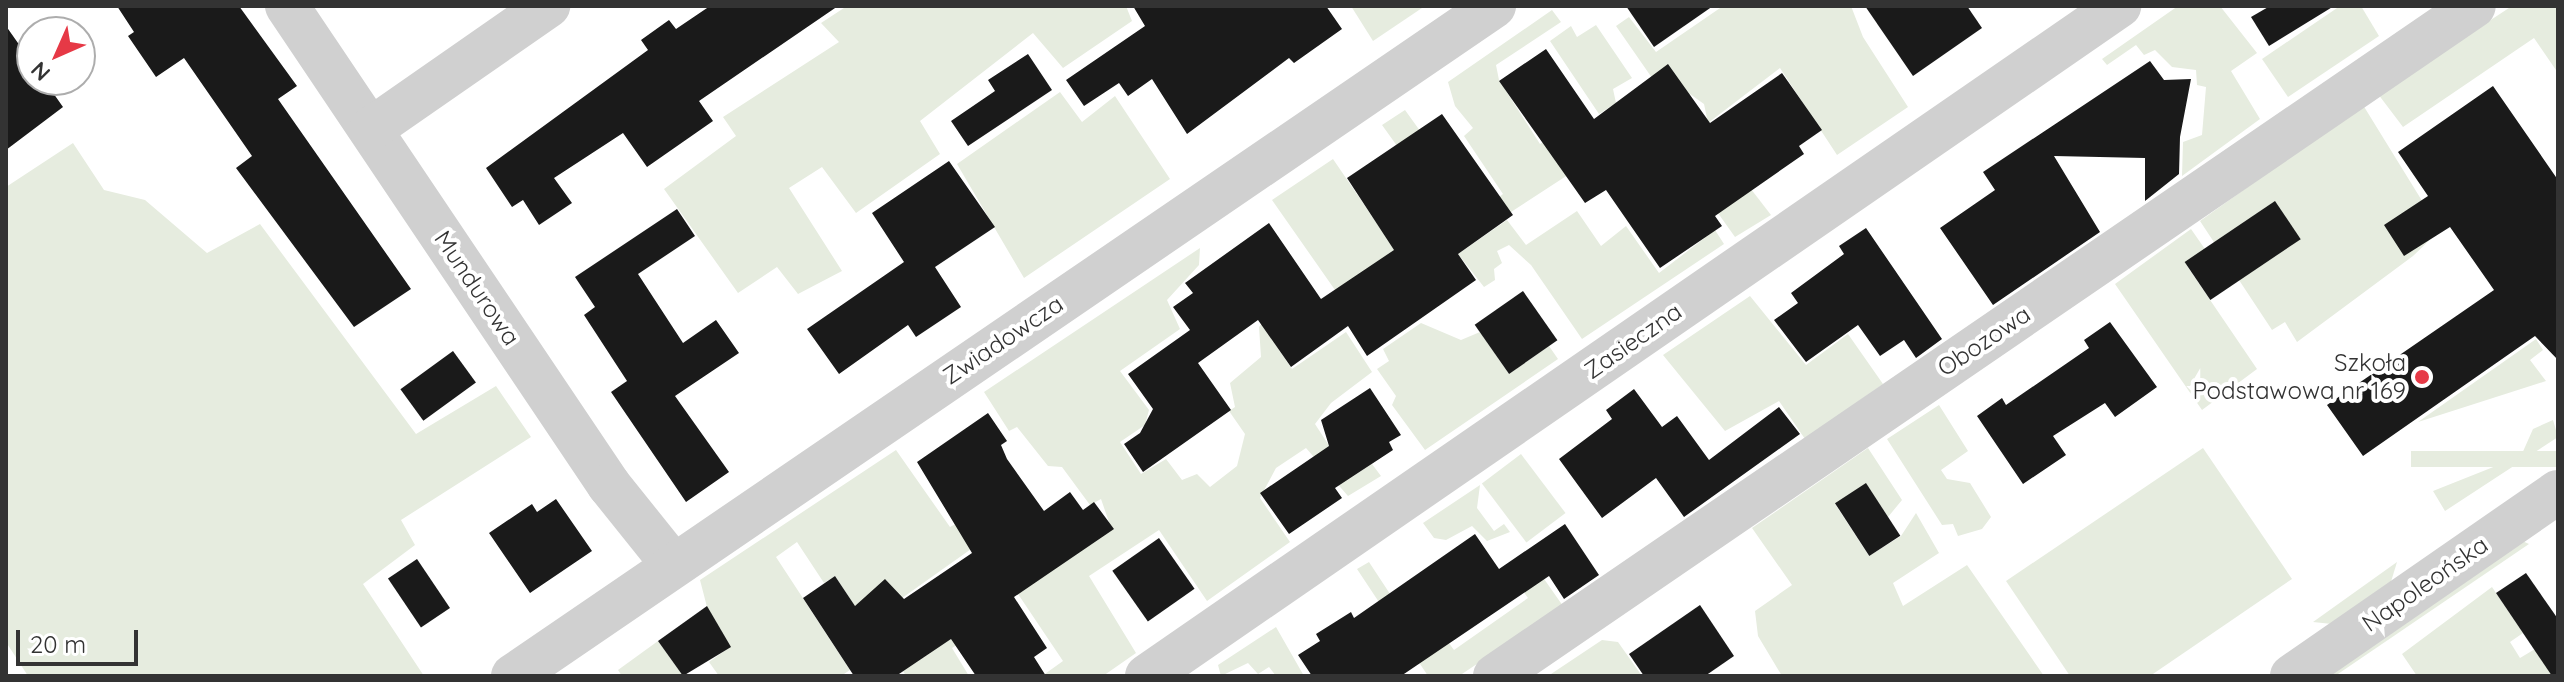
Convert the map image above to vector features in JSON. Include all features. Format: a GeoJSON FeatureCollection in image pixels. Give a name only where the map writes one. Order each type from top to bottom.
{"type":"FeatureCollection","features":[{"type":"Feature","properties":{"kind":"street","name":"Mundurowa"},"geometry":{"type":"LineString","coordinates":[[287,6],[609,485],[673,565]]}},
{"type":"Feature","properties":{"kind":"street"},"geometry":{"type":"LineString","coordinates":[[371,129],[548,6]]}},
{"type":"Feature","properties":{"kind":"street","name":"Zwiadowcza"},"geometry":{"type":"LineString","coordinates":[[513,676],[1494,6]]}},
{"type":"Feature","properties":{"kind":"street","name":"Zasieczna"},"geometry":{"type":"LineString","coordinates":[[1147,676],[2119,6]]}},
{"type":"Feature","properties":{"kind":"street","name":"Obozowa"},"geometry":{"type":"LineString","coordinates":[[1495,676],[2474,6]]}},
{"type":"Feature","properties":{"kind":"street","name":"Napoleońska"},"geometry":{"type":"LineString","coordinates":[[2292,676],[2558,492]]}},
{"type":"Feature","properties":{"kind":"shaded area"},"geometry":{"type":"Polygon","coordinates":[[[847,6],[1126,6],[1132,21],[1063,68],[1033,33],[920,121],[940,154],[856,213],[822,167],[789,188],[842,271],[798,294],[777,267],[738,293],[664,189],[736,136],[723,117],[839,42],[821,23],[847,6]]]}},
{"type":"Feature","properties":{"kind":"shaded area"},"geometry":{"type":"Polygon","coordinates":[[[1351,6],[1421,6],[1422,8],[1373,41],[1351,6]]]}},
{"type":"Feature","properties":{"kind":"shaded area"},"geometry":{"type":"Polygon","coordinates":[[[1723,6],[1851,6],[1863,37],[1908,107],[1837,155],[1780,68],[1708,123],[1704,104],[1690,94],[1668,101],[1616,26],[1629,17],[1656,52],[1723,6]]]}},
{"type":"Feature","properties":{"kind":"shaded area"},"geometry":{"type":"Polygon","coordinates":[[[2178,6],[2220,6],[2257,53],[2231,71],[2260,119],[2182,176],[2183,142],[2202,135],[2206,87],[2197,85],[2196,70],[2172,67],[2155,50],[2144,55],[2136,45],[2107,65],[2102,59],[2178,6]]]}},
{"type":"Feature","properties":{"kind":"shaded area"},"geometry":{"type":"Polygon","coordinates":[[[2340,6],[2361,6],[2379,36],[2288,97],[2262,59],[2340,6]]]}},
{"type":"Feature","properties":{"kind":"shaded area"},"geometry":{"type":"Polygon","coordinates":[[[2512,6],[2558,6],[2558,73],[2534,38],[2403,127],[2378,94],[2512,6]]]}},
{"type":"Feature","properties":{"kind":"shaded area"},"geometry":{"type":"Polygon","coordinates":[[[1552,10],[1561,22],[1496,65],[1499,80],[1540,144],[1576,121],[1597,156],[1494,223],[1483,209],[1503,194],[1464,136],[1473,128],[1455,106],[1448,82],[1552,10]]]}},
{"type":"Feature","properties":{"kind":"shaded area"},"geometry":{"type":"Polygon","coordinates":[[[1596,25],[1632,78],[1613,89],[1616,103],[1599,114],[1550,41],[1571,26],[1577,37],[1596,25]]]}},
{"type":"Feature","properties":{"kind":"shaded area"},"geometry":{"type":"Polygon","coordinates":[[[1060,92],[1082,122],[1115,96],[1170,179],[1024,278],[957,164],[1060,92]]]}},
{"type":"Feature","properties":{"kind":"shaded area"},"geometry":{"type":"Polygon","coordinates":[[[2363,105],[2440,230],[2413,256],[2297,342],[2285,322],[2272,330],[2200,221],[2363,105]]]}},
{"type":"Feature","properties":{"kind":"shaded area"},"geometry":{"type":"Polygon","coordinates":[[[1405,110],[1446,167],[1456,217],[1335,290],[1272,200],[1333,159],[1380,228],[1423,182],[1382,125],[1405,110]]]}},
{"type":"Feature","properties":{"kind":"shaded area"},"geometry":{"type":"Polygon","coordinates":[[[73,143],[104,190],[145,200],[207,253],[260,224],[416,434],[496,386],[531,437],[401,520],[415,545],[363,584],[424,676],[28,676],[6,642],[6,187],[73,143]]]}},
{"type":"Feature","properties":{"kind":"shaded area"},"geometry":{"type":"Polygon","coordinates":[[[1720,149],[1771,215],[1735,237],[1683,164],[1720,149]]]}},
{"type":"Feature","properties":{"kind":"shaded area"},"geometry":{"type":"Polygon","coordinates":[[[1577,211],[1601,246],[1626,226],[1659,273],[1715,230],[1724,244],[1582,339],[1531,265],[1509,245],[1497,251],[1502,263],[1494,269],[1495,280],[1484,287],[1458,254],[1507,220],[1526,245],[1577,211]]]}},
{"type":"Feature","properties":{"kind":"shaded area"},"geometry":{"type":"Polygon","coordinates":[[[2191,229],[2207,252],[2187,266],[2257,369],[2202,410],[2115,284],[2191,229]]]}},
{"type":"Feature","properties":{"kind":"shaded area"},"geometry":{"type":"Polygon","coordinates":[[[1200,248],[1199,265],[1167,300],[1180,329],[1120,371],[1149,410],[1145,425],[1120,442],[1141,474],[1166,459],[1182,480],[1197,474],[1210,487],[1237,466],[1245,434],[1229,411],[1235,407],[1230,383],[1261,357],[1259,327],[1268,316],[1273,341],[1292,369],[1346,332],[1372,372],[1331,403],[1315,424],[1350,478],[1372,464],[1381,476],[1348,496],[1306,448],[1276,468],[1260,498],[1290,542],[1207,601],[1159,530],[1089,576],[1136,653],[1103,676],[1042,676],[1063,661],[1018,594],[1097,540],[1109,522],[1101,499],[1090,505],[1062,467],[1048,466],[1017,427],[1009,431],[984,392],[1200,248]]]}},
{"type":"Feature","properties":{"kind":"shaded area"},"geometry":{"type":"Polygon","coordinates":[[[1750,296],[1806,365],[1848,334],[1883,384],[1805,439],[1779,401],[1725,431],[1663,355],[1750,296]]]}},
{"type":"Feature","properties":{"kind":"shaded area"},"geometry":{"type":"Polygon","coordinates":[[[1421,323],[1461,340],[1480,332],[1509,374],[1549,346],[1558,359],[1425,450],[1392,405],[1396,396],[1377,369],[1389,361],[1383,349],[1421,323]]]}},
{"type":"Feature","properties":{"kind":"shaded area"},"geometry":{"type":"Polygon","coordinates":[[[2536,339],[2543,350],[2530,360],[2546,381],[2418,422],[2536,339]]]}},
{"type":"Feature","properties":{"kind":"shaded area"},"geometry":{"type":"Polygon","coordinates":[[[1939,405],[1968,451],[1941,470],[1947,479],[1970,483],[1991,517],[1982,529],[1958,536],[1953,524],[1942,525],[1887,439],[1939,405]]]}},
{"type":"Feature","properties":{"kind":"shaded area"},"geometry":{"type":"Polygon","coordinates":[[[2553,420],[2558,437],[2445,511],[2433,491],[2521,456],[2533,429],[2553,420]]]}},
{"type":"Feature","properties":{"kind":"shaded area"},"geometry":{"type":"Polygon","coordinates":[[[1868,448],[1902,500],[1888,517],[1866,484],[1835,504],[1869,556],[1901,536],[1916,513],[1939,553],[1893,583],[1903,606],[1967,565],[2044,676],[1782,676],[1758,636],[1755,611],[1792,585],[1752,528],[1868,448]]]}},
{"type":"Feature","properties":{"kind":"shaded area"},"geometry":{"type":"Polygon","coordinates":[[[2203,448],[2292,579],[2150,676],[2070,676],[2006,581],[2203,448]]]}},
{"type":"Feature","properties":{"kind":"shaded area"},"geometry":{"type":"Polygon","coordinates":[[[896,450],[950,527],[963,520],[981,542],[895,603],[987,626],[952,648],[969,676],[906,676],[903,671],[930,653],[914,628],[872,656],[849,597],[835,576],[824,583],[797,542],[776,557],[850,670],[841,676],[719,676],[709,662],[730,647],[707,607],[700,580],[896,450]]]}},
{"type":"Feature","properties":{"kind":"shaded area"},"geometry":{"type":"Polygon","coordinates":[[[2411,451],[2558,451],[2558,467],[2411,467],[2411,451]]]}},
{"type":"Feature","properties":{"kind":"shaded area"},"geometry":{"type":"Polygon","coordinates":[[[1521,454],[1566,513],[1526,543],[1482,483],[1521,454]]]}},
{"type":"Feature","properties":{"kind":"shaded area"},"geometry":{"type":"Polygon","coordinates":[[[1480,485],[1477,508],[1494,531],[1504,524],[1510,532],[1487,541],[1472,526],[1446,540],[1434,538],[1423,523],[1480,485]]]}},
{"type":"Feature","properties":{"kind":"shaded area"},"geometry":{"type":"Polygon","coordinates":[[[2518,539],[2529,544],[2335,676],[2319,676],[2518,539]]]}},
{"type":"Feature","properties":{"kind":"shaded area"},"geometry":{"type":"Polygon","coordinates":[[[1369,562],[1394,600],[1440,631],[1454,650],[1528,598],[1515,580],[1535,566],[1563,606],[1459,676],[1428,676],[1357,569],[1369,562]]]}},
{"type":"Feature","properties":{"kind":"shaded area"},"geometry":{"type":"Polygon","coordinates":[[[2397,562],[2390,585],[2332,624],[2313,622],[2397,562]]]}},
{"type":"Feature","properties":{"kind":"shaded area"},"geometry":{"type":"Polygon","coordinates":[[[2492,587],[2523,633],[2510,642],[2520,658],[2535,649],[2553,676],[2417,676],[2402,654],[2492,587]]]}},
{"type":"Feature","properties":{"kind":"shaded area"},"geometry":{"type":"Polygon","coordinates":[[[1276,627],[1304,676],[1276,676],[1269,667],[1258,674],[1248,663],[1221,676],[1218,665],[1276,627]]]}},
{"type":"Feature","properties":{"kind":"shaded area"},"geometry":{"type":"Polygon","coordinates":[[[1602,640],[1618,642],[1642,676],[1548,676],[1602,640]]]}},
{"type":"Feature","properties":{"kind":"shaded area"},"geometry":{"type":"Polygon","coordinates":[[[658,641],[683,676],[622,676],[618,670],[658,641]]]}},
{"type":"Feature","properties":{"kind":"building"},"geometry":{"type":"Polygon","coordinates":[[[117,6],[239,6],[297,86],[278,99],[411,289],[354,327],[236,168],[252,156],[184,58],[156,77],[128,36],[134,32],[117,6]]]}},
{"type":"Feature","properties":{"kind":"building"},"geometry":{"type":"Polygon","coordinates":[[[710,6],[838,6],[699,101],[713,121],[647,167],[623,133],[554,178],[572,203],[539,225],[523,200],[512,207],[486,168],[648,50],[641,40],[669,20],[676,29],[710,6]]]}},
{"type":"Feature","properties":{"kind":"building"},"geometry":{"type":"Polygon","coordinates":[[[1133,6],[1326,6],[1342,29],[1294,63],[1289,58],[1187,134],[1152,79],[1128,96],[1119,83],[1084,106],[1066,80],[1145,26],[1133,6]]]}},
{"type":"Feature","properties":{"kind":"building"},"geometry":{"type":"Polygon","coordinates":[[[1626,6],[1713,6],[1654,47],[1626,6]]]}},
{"type":"Feature","properties":{"kind":"building"},"geometry":{"type":"Polygon","coordinates":[[[1865,6],[1967,6],[1982,28],[1913,76],[1865,6]]]}},
{"type":"Feature","properties":{"kind":"building"},"geometry":{"type":"Polygon","coordinates":[[[2270,6],[2334,6],[2269,46],[2251,17],[2270,6]]]}},
{"type":"Feature","properties":{"kind":"building"},"geometry":{"type":"Polygon","coordinates":[[[6,26],[16,40],[16,96],[55,96],[63,107],[6,150],[6,26]]]}},
{"type":"Feature","properties":{"kind":"building"},"geometry":{"type":"Polygon","coordinates":[[[1546,49],[1594,119],[1668,64],[1710,123],[1782,73],[1822,130],[1799,146],[1804,154],[1715,216],[1722,226],[1660,268],[1606,190],[1585,203],[1499,81],[1546,49]]]}},
{"type":"Feature","properties":{"kind":"building"},"geometry":{"type":"Polygon","coordinates":[[[1028,54],[1052,90],[968,146],[951,121],[995,91],[988,80],[1028,54]]]}},
{"type":"Feature","properties":{"kind":"building"},"geometry":{"type":"Polygon","coordinates":[[[2150,61],[2164,80],[2191,79],[2180,137],[2179,174],[2145,201],[2145,158],[2054,156],[2100,232],[1993,305],[1940,228],[1995,190],[1983,172],[2150,61]]]}},
{"type":"Feature","properties":{"kind":"building"},"geometry":{"type":"Polygon","coordinates":[[[2493,86],[2558,180],[2558,360],[2535,336],[2363,456],[2327,405],[2494,290],[2450,227],[2404,256],[2384,225],[2428,196],[2398,152],[2493,86]]]}},
{"type":"Feature","properties":{"kind":"building"},"geometry":{"type":"Polygon","coordinates":[[[1442,114],[1513,215],[1458,254],[1476,280],[1367,356],[1348,326],[1291,367],[1258,320],[1198,363],[1231,410],[1143,472],[1124,444],[1140,433],[1153,409],[1128,374],[1190,330],[1173,307],[1193,293],[1185,283],[1269,223],[1321,299],[1394,250],[1347,178],[1442,114]]]}},
{"type":"Feature","properties":{"kind":"building"},"geometry":{"type":"Polygon","coordinates":[[[949,161],[995,227],[935,267],[961,307],[916,337],[908,325],[839,374],[807,329],[904,262],[872,213],[949,161]]]}},
{"type":"Feature","properties":{"kind":"building"},"geometry":{"type":"Polygon","coordinates":[[[2275,201],[2301,239],[2210,300],[2185,262],[2275,201]]]}},
{"type":"Feature","properties":{"kind":"building"},"geometry":{"type":"Polygon","coordinates":[[[677,209],[695,236],[638,274],[683,343],[716,320],[739,353],[675,396],[729,472],[686,502],[611,392],[627,381],[584,315],[595,307],[575,277],[677,209]]]}},
{"type":"Feature","properties":{"kind":"building"},"geometry":{"type":"Polygon","coordinates":[[[1866,228],[1942,339],[1916,358],[1904,340],[1880,356],[1858,325],[1806,362],[1774,320],[1798,303],[1791,293],[1844,254],[1839,246],[1866,228]]]}},
{"type":"Feature","properties":{"kind":"building"},"geometry":{"type":"Polygon","coordinates":[[[1523,291],[1557,340],[1509,374],[1475,325],[1523,291]]]}},
{"type":"Feature","properties":{"kind":"building"},"geometry":{"type":"Polygon","coordinates":[[[2110,322],[2157,387],[2115,417],[2105,403],[2053,436],[2066,455],[2023,484],[1977,416],[2002,398],[2006,405],[2089,348],[2084,340],[2110,322]]]}},
{"type":"Feature","properties":{"kind":"building"},"geometry":{"type":"Polygon","coordinates":[[[453,351],[476,383],[423,421],[400,389],[453,351]]]}},
{"type":"Feature","properties":{"kind":"building"},"geometry":{"type":"Polygon","coordinates":[[[1370,388],[1401,435],[1389,442],[1393,450],[1335,488],[1342,498],[1289,534],[1260,493],[1329,446],[1321,420],[1370,388]]]}},
{"type":"Feature","properties":{"kind":"building"},"geometry":{"type":"Polygon","coordinates":[[[1634,389],[1662,427],[1677,416],[1709,460],[1779,407],[1800,434],[1684,517],[1656,478],[1602,518],[1559,459],[1612,419],[1606,410],[1634,389]]]}},
{"type":"Feature","properties":{"kind":"building"},"geometry":{"type":"Polygon","coordinates":[[[988,413],[1007,441],[1001,445],[1007,459],[1044,511],[1070,492],[1083,510],[1094,502],[1114,529],[1014,597],[1047,648],[1034,657],[1046,676],[976,676],[951,639],[896,676],[854,676],[803,598],[835,576],[855,606],[885,579],[904,599],[972,553],[917,462],[988,413]]]}},
{"type":"Feature","properties":{"kind":"building"},"geometry":{"type":"Polygon","coordinates":[[[1866,483],[1900,536],[1869,556],[1835,503],[1866,483]]]}},
{"type":"Feature","properties":{"kind":"building"},"geometry":{"type":"Polygon","coordinates":[[[556,499],[592,551],[530,593],[489,533],[532,504],[537,512],[556,499]]]}},
{"type":"Feature","properties":{"kind":"building"},"geometry":{"type":"Polygon","coordinates":[[[1565,524],[1599,575],[1564,599],[1549,576],[1401,676],[1312,676],[1298,655],[1320,641],[1316,634],[1351,612],[1354,618],[1475,534],[1499,569],[1565,524]]]}},
{"type":"Feature","properties":{"kind":"building"},"geometry":{"type":"Polygon","coordinates":[[[1159,538],[1195,589],[1148,621],[1112,571],[1159,538]]]}},
{"type":"Feature","properties":{"kind":"building"},"geometry":{"type":"Polygon","coordinates":[[[417,559],[450,608],[421,627],[388,579],[417,559]]]}},
{"type":"Feature","properties":{"kind":"building"},"geometry":{"type":"Polygon","coordinates":[[[2526,573],[2558,619],[2558,676],[2552,676],[2496,593],[2526,573]]]}},
{"type":"Feature","properties":{"kind":"building"},"geometry":{"type":"Polygon","coordinates":[[[1700,605],[1734,656],[1705,676],[1644,676],[1629,654],[1700,605]]]}},
{"type":"Feature","properties":{"kind":"building"},"geometry":{"type":"Polygon","coordinates":[[[707,606],[731,647],[683,676],[658,641],[707,606]]]}},
{"type":"Feature","properties":{"kind":"place","name":"Szkoła Podstawowa nr 169"},"geometry":{"type":"Point","coordinates":[2422,377]}}]}
